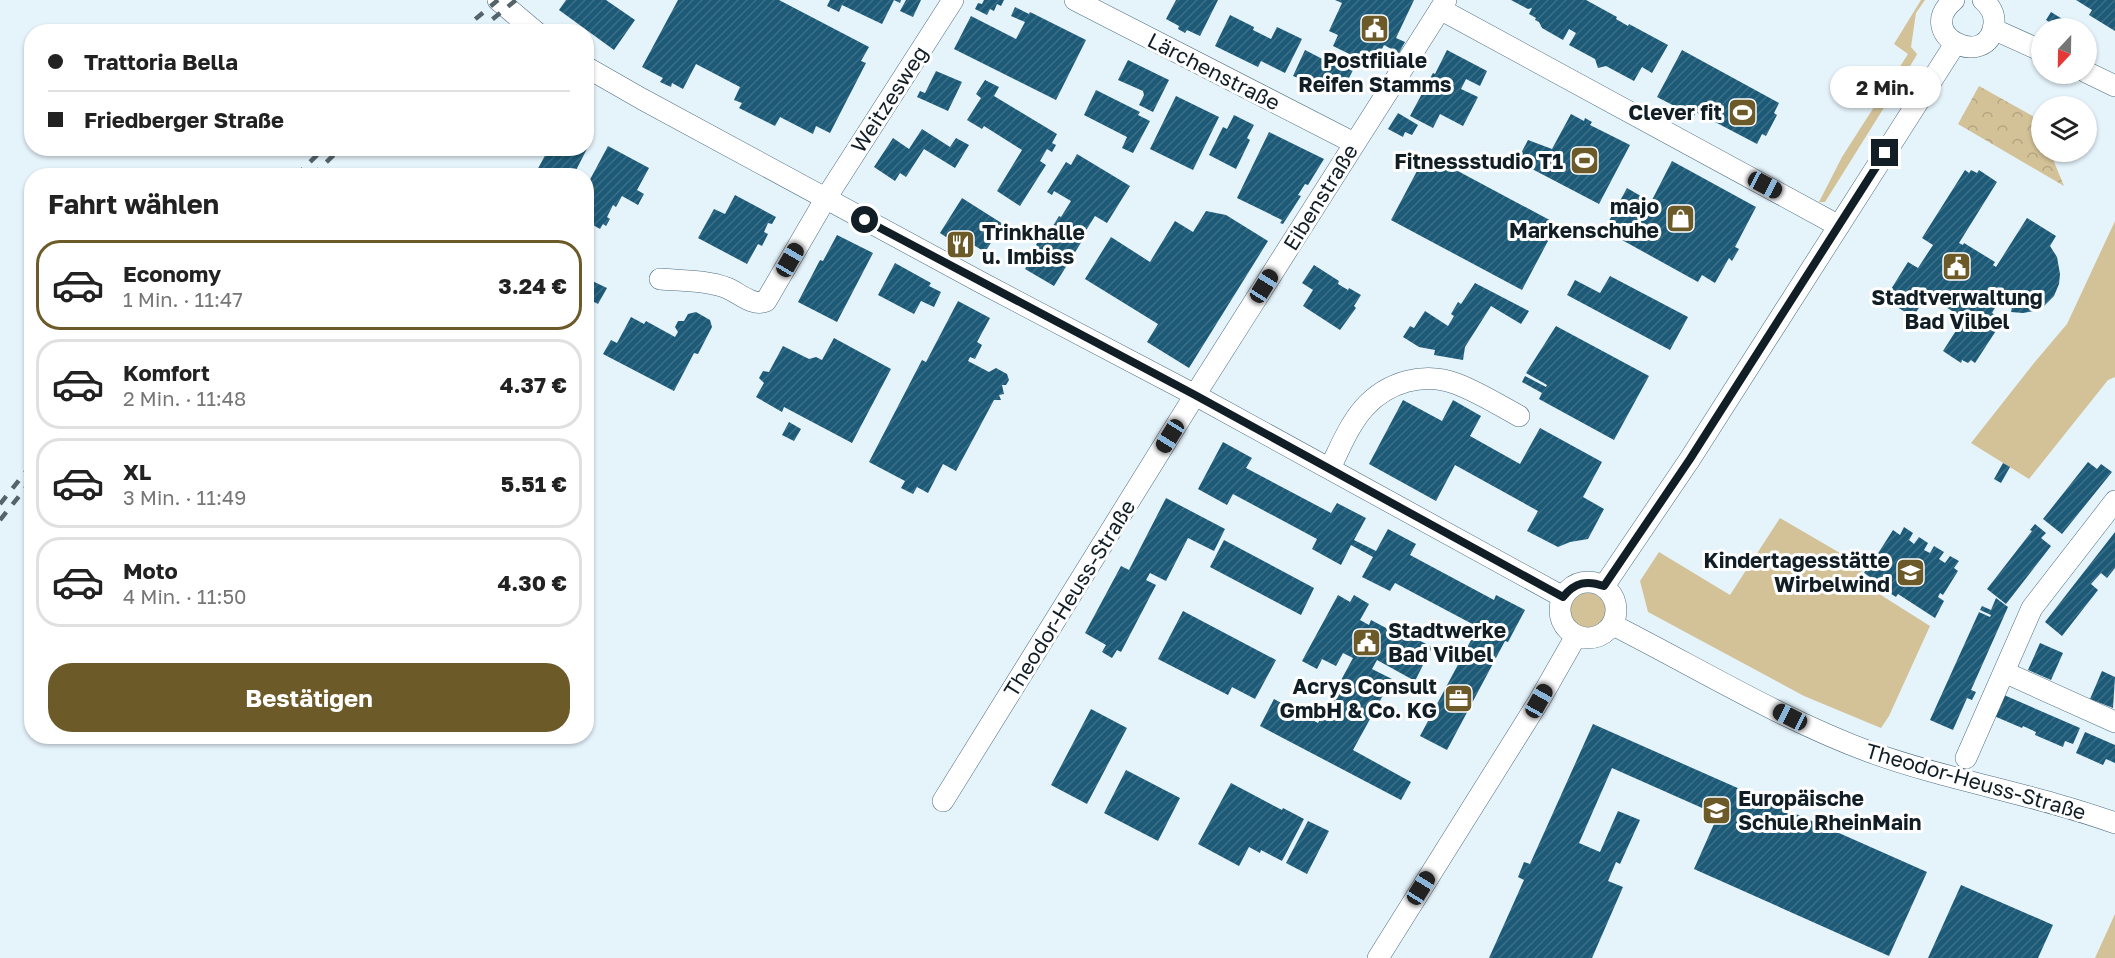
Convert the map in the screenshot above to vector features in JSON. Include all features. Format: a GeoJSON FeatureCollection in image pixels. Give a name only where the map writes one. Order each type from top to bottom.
{"type":"FeatureCollection","features":[{"type":"Feature","properties":{"kind":"street"},"geometry":{"type":"LineString","coordinates":[[498,0],[526,24]]}},
{"type":"Feature","properties":{"kind":"street","name":"Weitzesweg"},"geometry":{"type":"LineString","coordinates":[[826,198],[953,0]]}},
{"type":"Feature","properties":{"kind":"street","name":"Lärchenstraße"},"geometry":{"type":"LineString","coordinates":[[1075,0],[1354,143]]}},
{"type":"Feature","properties":{"kind":"street"},"geometry":{"type":"LineString","coordinates":[[1954,0],[1946,8],[1942,18],[1943,28],[1947,37],[1955,44],[1970,48],[1984,42],[1993,29],[1993,12],[1983,0]]}},
{"type":"Feature","properties":{"kind":"street"},"geometry":{"type":"LineString","coordinates":[[1443,5],[1839,226]]}},
{"type":"Feature","properties":{"kind":"street","name":"Eibenstraße"},"geometry":{"type":"LineString","coordinates":[[1195,395],[1443,5]]}},
{"type":"Feature","properties":{"kind":"street"},"geometry":{"type":"LineString","coordinates":[[1993,29],[2031,46]]}},
{"type":"Feature","properties":{"kind":"street"},"geometry":{"type":"LineString","coordinates":[[1604,586],[1690,459],[1955,44]]}},
{"type":"Feature","properties":{"kind":"street"},"geometry":{"type":"LineString","coordinates":[[594,71],[1330,468],[1563,597]]}},
{"type":"Feature","properties":{"kind":"street"},"geometry":{"type":"LineString","coordinates":[[2097,77],[2115,86]]}},
{"type":"Feature","properties":{"kind":"street"},"geometry":{"type":"LineString","coordinates":[[660,279],[711,283],[755,302],[766,301],[826,198]]}},
{"type":"Feature","properties":{"kind":"street"},"geometry":{"type":"LineString","coordinates":[[1330,468],[1363,410],[1374,398],[1400,383],[1414,379],[1455,383],[1519,416]]}},
{"type":"Feature","properties":{"kind":"street","name":"Theodor-Heuss-Straße"},"geometry":{"type":"LineString","coordinates":[[943,801],[1195,395]]}},
{"type":"Feature","properties":{"kind":"street"},"geometry":{"type":"LineString","coordinates":[[1966,758],[2038,599],[2115,501]]}},
{"type":"Feature","properties":{"kind":"street"},"geometry":{"type":"LineString","coordinates":[[1583,582],[1604,586],[1616,602],[1616,617],[1613,625],[1603,635],[1596,638],[1576,636],[1561,618],[1563,597],[1569,590],[1583,582]]}},
{"type":"Feature","properties":{"kind":"street","name":"Theodor-Heuss-Straße"},"geometry":{"type":"LineString","coordinates":[[1613,625],[1801,723],[1868,751],[1922,769],[2022,794],[2115,823]]}},
{"type":"Feature","properties":{"kind":"street"},"geometry":{"type":"LineString","coordinates":[[1378,958],[1539,701],[1576,636]]}},
{"type":"Feature","properties":{"kind":"street"},"geometry":{"type":"LineString","coordinates":[[2004,672],[2115,722]]}},
{"type":"Feature","properties":{"kind":"green space"},"geometry":{"type":"Polygon","coordinates":[[[1921,0],[1925,0],[1916,13],[1911,47],[1917,54],[1915,58],[1825,202],[1819,202],[1842,157],[1908,54],[1894,44],[1921,0]]]}},
{"type":"Feature","properties":{"kind":"green space"},"geometry":{"type":"Polygon","coordinates":[[[1979,86],[2031,115],[2031,162],[2054,162],[2064,186],[1958,124],[1979,86]]]}},
{"type":"Feature","properties":{"kind":"green space"},"geometry":{"type":"Polygon","coordinates":[[[2115,221],[2115,377],[2108,380],[2029,479],[1971,443],[2067,324],[2115,221]]]}},
{"type":"Feature","properties":{"kind":"green space"},"geometry":{"type":"Polygon","coordinates":[[[1780,518],[1864,567],[1857,580],[1930,626],[1889,716],[1881,728],[1804,696],[1648,612],[1640,581],[1659,552],[1730,595],[1780,518]]]}},
{"type":"Feature","properties":{"kind":"green space"},"geometry":{"type":"Polygon","coordinates":[[[1588,593],[1600,599],[1606,611],[1600,623],[1588,629],[1576,623],[1570,611],[1576,599],[1588,593]]]}},
{"type":"Feature","properties":{"kind":"green space"},"geometry":{"type":"Polygon","coordinates":[[[2115,914],[2115,958],[2095,958],[2115,914]]]}},
{"type":"Feature","properties":{"kind":"building"},"geometry":{"type":"Polygon","coordinates":[[[566,0],[606,0],[635,20],[614,50],[594,35],[594,24],[578,24],[559,10],[566,0]]]}},
{"type":"Feature","properties":{"kind":"building"},"geometry":{"type":"Polygon","coordinates":[[[678,0],[779,0],[869,47],[861,61],[866,63],[830,133],[816,126],[813,134],[780,117],[775,126],[739,108],[742,103],[734,100],[740,87],[696,64],[683,89],[672,83],[671,87],[660,82],[663,78],[642,67],[678,0]]]}},
{"type":"Feature","properties":{"kind":"building"},"geometry":{"type":"Polygon","coordinates":[[[830,0],[894,0],[882,24],[842,5],[839,12],[827,6],[830,0]]]}},
{"type":"Feature","properties":{"kind":"building"},"geometry":{"type":"Polygon","coordinates":[[[906,0],[921,0],[913,17],[900,11],[906,0]]]}},
{"type":"Feature","properties":{"kind":"building"},"geometry":{"type":"Polygon","coordinates":[[[984,0],[1004,0],[1001,6],[997,4],[994,11],[990,9],[987,15],[975,9],[978,3],[982,4],[984,0]]]}},
{"type":"Feature","properties":{"kind":"building"},"geometry":{"type":"Polygon","coordinates":[[[1176,0],[1218,0],[1200,36],[1187,30],[1185,33],[1178,29],[1179,26],[1166,19],[1176,0]]]}},
{"type":"Feature","properties":{"kind":"building"},"geometry":{"type":"Polygon","coordinates":[[[1335,0],[1414,0],[1396,38],[1405,42],[1399,53],[1384,45],[1379,55],[1382,56],[1376,67],[1333,46],[1338,35],[1329,31],[1342,3],[1335,0]]]}},
{"type":"Feature","properties":{"kind":"building"},"geometry":{"type":"Polygon","coordinates":[[[1511,0],[1586,0],[1617,17],[1616,19],[1628,26],[1629,24],[1668,45],[1652,73],[1642,67],[1634,81],[1606,66],[1598,68],[1595,59],[1569,45],[1576,33],[1569,29],[1563,40],[1542,28],[1535,20],[1536,18],[1529,14],[1532,8],[1528,9],[1511,0]]]}},
{"type":"Feature","properties":{"kind":"building"},"geometry":{"type":"Polygon","coordinates":[[[2076,0],[2115,0],[2115,31],[2089,15],[2092,10],[2076,0]]]}},
{"type":"Feature","properties":{"kind":"building"},"geometry":{"type":"Polygon","coordinates":[[[1015,7],[1086,40],[1056,100],[954,49],[971,16],[1016,39],[1025,22],[1011,16],[1015,7]]]}},
{"type":"Feature","properties":{"kind":"building"},"geometry":{"type":"Polygon","coordinates":[[[2051,12],[2061,18],[2047,18],[2051,12]]]}},
{"type":"Feature","properties":{"kind":"building"},"geometry":{"type":"Polygon","coordinates":[[[1230,15],[1271,39],[1277,27],[1302,39],[1285,73],[1261,61],[1258,67],[1215,46],[1230,15]]]}},
{"type":"Feature","properties":{"kind":"building"},"geometry":{"type":"Polygon","coordinates":[[[1305,50],[1338,67],[1339,64],[1353,70],[1342,92],[1333,88],[1330,94],[1317,88],[1316,91],[1308,87],[1306,91],[1299,88],[1303,80],[1293,76],[1305,50]]]}},
{"type":"Feature","properties":{"kind":"building"},"geometry":{"type":"Polygon","coordinates":[[[1447,50],[1487,71],[1480,86],[1466,79],[1461,89],[1478,97],[1463,126],[1440,114],[1433,128],[1410,116],[1447,50]]]}},
{"type":"Feature","properties":{"kind":"building"},"geometry":{"type":"Polygon","coordinates":[[[1682,50],[1779,103],[1774,113],[1777,115],[1766,136],[1762,134],[1757,144],[1696,112],[1694,116],[1657,97],[1682,50]]]}},
{"type":"Feature","properties":{"kind":"building"},"geometry":{"type":"Polygon","coordinates":[[[1128,60],[1169,80],[1153,112],[1139,105],[1144,95],[1143,91],[1118,80],[1128,60]]]}},
{"type":"Feature","properties":{"kind":"building"},"geometry":{"type":"Polygon","coordinates":[[[936,71],[962,82],[948,111],[917,97],[920,91],[925,93],[936,71]]]}},
{"type":"Feature","properties":{"kind":"building"},"geometry":{"type":"Polygon","coordinates":[[[985,80],[999,87],[994,96],[1057,134],[1052,143],[1056,145],[1052,152],[1047,149],[1040,161],[1046,165],[1020,206],[997,191],[1022,150],[984,126],[982,129],[967,120],[981,98],[976,94],[985,80]]]}},
{"type":"Feature","properties":{"kind":"building"},"geometry":{"type":"Polygon","coordinates":[[[1096,90],[1140,112],[1138,115],[1150,121],[1133,153],[1122,148],[1127,137],[1084,115],[1096,90]]]}},
{"type":"Feature","properties":{"kind":"building"},"geometry":{"type":"Polygon","coordinates":[[[1176,96],[1219,117],[1193,170],[1150,149],[1176,96]]]}},
{"type":"Feature","properties":{"kind":"building"},"geometry":{"type":"Polygon","coordinates":[[[1398,113],[1418,125],[1412,135],[1405,132],[1403,137],[1388,129],[1398,113]]]}},
{"type":"Feature","properties":{"kind":"building","name":"Fitnessstudio T1"},"geometry":{"type":"Polygon","coordinates":[[[1571,114],[1584,121],[1585,118],[1592,122],[1590,125],[1630,145],[1599,204],[1517,161],[1528,140],[1552,149],[1571,114]]]}},
{"type":"Feature","properties":{"kind":"building"},"geometry":{"type":"Polygon","coordinates":[[[1234,115],[1254,125],[1247,138],[1250,140],[1236,169],[1209,155],[1223,127],[1227,129],[1234,115]]]}},
{"type":"Feature","properties":{"kind":"building"},"geometry":{"type":"Polygon","coordinates":[[[922,129],[950,147],[956,138],[969,145],[955,168],[924,149],[906,177],[900,173],[895,181],[874,167],[893,138],[909,149],[922,129]]]}},
{"type":"Feature","properties":{"kind":"building"},"geometry":{"type":"Polygon","coordinates":[[[1269,132],[1324,159],[1308,185],[1305,184],[1298,195],[1301,196],[1283,224],[1280,223],[1282,220],[1237,198],[1269,132]]]}},
{"type":"Feature","properties":{"kind":"building"},"geometry":{"type":"Polygon","coordinates":[[[608,146],[649,168],[637,190],[644,194],[638,205],[622,196],[616,207],[613,205],[607,217],[610,219],[606,226],[603,224],[600,229],[594,226],[594,172],[608,146]]]}},
{"type":"Feature","properties":{"kind":"building"},"geometry":{"type":"Polygon","coordinates":[[[1077,154],[1130,186],[1107,223],[1095,216],[1054,286],[1025,269],[1039,247],[1036,245],[1041,236],[1045,239],[1071,201],[1054,191],[1052,195],[1047,192],[1066,162],[1071,165],[1077,154]]]}},
{"type":"Feature","properties":{"kind":"building"},"geometry":{"type":"Polygon","coordinates":[[[1426,154],[1557,224],[1522,290],[1391,220],[1426,154]]]}},
{"type":"Feature","properties":{"kind":"building"},"geometry":{"type":"Polygon","coordinates":[[[545,156],[583,156],[577,168],[538,168],[545,156]]]}},
{"type":"Feature","properties":{"kind":"building","name":"majo Markenschuhe"},"geometry":{"type":"Polygon","coordinates":[[[1672,161],[1756,207],[1735,247],[1739,249],[1732,261],[1729,258],[1715,283],[1702,275],[1698,282],[1604,230],[1627,188],[1651,202],[1672,161]]]}},
{"type":"Feature","properties":{"kind":"building","name":"Stadtverwaltung Bad Vilbel"},"geometry":{"type":"Polygon","coordinates":[[[1965,170],[1969,173],[1971,170],[1977,173],[1979,170],[1997,182],[1959,243],[1963,245],[1964,243],[1995,262],[1993,265],[1996,267],[2027,218],[2056,236],[2050,246],[2057,257],[2060,274],[2054,296],[2044,306],[2034,311],[2011,312],[2012,307],[1999,301],[1992,313],[2003,320],[1975,363],[1971,360],[1968,363],[1962,360],[1961,363],[1943,351],[1966,315],[1962,312],[1960,316],[1930,297],[1932,293],[1929,292],[1913,317],[1894,305],[1896,302],[1888,294],[1908,262],[1918,268],[1933,245],[1922,238],[1965,170]]]}},
{"type":"Feature","properties":{"kind":"building"},"geometry":{"type":"Polygon","coordinates":[[[735,195],[776,217],[772,224],[768,223],[764,232],[768,234],[762,246],[758,244],[747,264],[698,238],[714,209],[725,214],[735,195]]]}},
{"type":"Feature","properties":{"kind":"building"},"geometry":{"type":"Polygon","coordinates":[[[962,198],[1003,224],[985,252],[959,239],[960,237],[953,233],[949,239],[940,233],[962,198]]]}},
{"type":"Feature","properties":{"kind":"building"},"geometry":{"type":"Polygon","coordinates":[[[1206,211],[1226,215],[1268,241],[1189,368],[1147,342],[1158,324],[1085,279],[1111,237],[1150,262],[1175,221],[1193,232],[1206,211]]]}},
{"type":"Feature","properties":{"kind":"building"},"geometry":{"type":"Polygon","coordinates":[[[837,235],[873,253],[837,322],[798,302],[820,260],[823,261],[837,235]]]}},
{"type":"Feature","properties":{"kind":"building"},"geometry":{"type":"Polygon","coordinates":[[[895,263],[931,283],[929,286],[941,292],[934,307],[921,301],[914,314],[878,295],[895,263]]]}},
{"type":"Feature","properties":{"kind":"building"},"geometry":{"type":"Polygon","coordinates":[[[1314,265],[1339,281],[1338,284],[1361,295],[1354,306],[1356,308],[1340,330],[1303,306],[1313,290],[1302,283],[1314,265]]]}},
{"type":"Feature","properties":{"kind":"building"},"geometry":{"type":"Polygon","coordinates":[[[1610,276],[1688,317],[1670,350],[1567,295],[1575,280],[1600,293],[1610,276]]]}},
{"type":"Feature","properties":{"kind":"building"},"geometry":{"type":"Polygon","coordinates":[[[594,282],[607,288],[598,304],[594,302],[594,282]]]}},
{"type":"Feature","properties":{"kind":"building"},"geometry":{"type":"Polygon","coordinates":[[[1475,283],[1529,311],[1521,324],[1491,306],[1465,347],[1463,360],[1434,355],[1435,350],[1419,347],[1403,337],[1410,326],[1414,328],[1425,311],[1448,326],[1454,316],[1451,314],[1458,302],[1461,304],[1475,283]]]}},
{"type":"Feature","properties":{"kind":"building"},"geometry":{"type":"Polygon","coordinates":[[[958,301],[990,318],[977,342],[982,345],[975,359],[970,357],[968,361],[989,372],[996,368],[1007,374],[1009,380],[1006,385],[1002,385],[1004,394],[999,395],[1001,400],[994,400],[956,471],[943,464],[928,493],[917,487],[913,494],[901,488],[905,481],[869,462],[922,360],[926,362],[958,301]]]}},
{"type":"Feature","properties":{"kind":"building"},"geometry":{"type":"Polygon","coordinates":[[[696,312],[710,320],[712,327],[698,354],[694,353],[674,391],[603,354],[611,340],[617,343],[631,317],[644,324],[646,321],[675,337],[678,332],[675,327],[678,321],[684,321],[688,314],[696,312]]]}},
{"type":"Feature","properties":{"kind":"building"},"geometry":{"type":"Polygon","coordinates":[[[1556,326],[1649,376],[1614,440],[1539,399],[1542,393],[1522,382],[1525,376],[1546,387],[1547,385],[1526,373],[1556,326]]]}},
{"type":"Feature","properties":{"kind":"building"},"geometry":{"type":"Polygon","coordinates":[[[834,338],[891,369],[852,443],[784,407],[782,412],[756,397],[764,383],[759,378],[763,371],[769,372],[783,346],[809,359],[816,357],[822,360],[834,338]]]}},
{"type":"Feature","properties":{"kind":"building"},"geometry":{"type":"Polygon","coordinates":[[[1403,400],[1442,421],[1453,400],[1481,416],[1470,436],[1520,464],[1540,428],[1602,462],[1583,497],[1604,509],[1588,539],[1558,547],[1527,531],[1538,511],[1455,465],[1436,501],[1369,464],[1403,400]]]}},
{"type":"Feature","properties":{"kind":"building"},"geometry":{"type":"Polygon","coordinates":[[[789,422],[801,429],[794,441],[782,435],[789,422]]]}},
{"type":"Feature","properties":{"kind":"building"},"geometry":{"type":"Polygon","coordinates":[[[1223,442],[1252,458],[1246,468],[1331,513],[1337,503],[1366,518],[1354,540],[1376,551],[1388,529],[1416,544],[1410,555],[1494,600],[1496,595],[1525,610],[1508,642],[1505,641],[1447,750],[1420,736],[1478,627],[1395,583],[1390,591],[1362,577],[1373,557],[1351,545],[1341,565],[1312,549],[1317,539],[1233,494],[1227,505],[1198,489],[1223,442]]]}},
{"type":"Feature","properties":{"kind":"building"},"geometry":{"type":"Polygon","coordinates":[[[2088,462],[2097,469],[2101,464],[2112,472],[2062,534],[2043,519],[2088,462]]]}},
{"type":"Feature","properties":{"kind":"building"},"geometry":{"type":"Polygon","coordinates":[[[2003,463],[2010,467],[2001,483],[1994,479],[2003,463]]]}},
{"type":"Feature","properties":{"kind":"building"},"geometry":{"type":"Polygon","coordinates":[[[1166,498],[1225,529],[1214,551],[1188,538],[1166,581],[1150,573],[1146,580],[1156,585],[1121,652],[1117,650],[1112,658],[1102,652],[1106,645],[1085,633],[1121,566],[1129,570],[1166,498]]]}},
{"type":"Feature","properties":{"kind":"building"},"geometry":{"type":"Polygon","coordinates":[[[2035,524],[2046,533],[2041,538],[2051,546],[2006,604],[1987,589],[2035,524]]]}},
{"type":"Feature","properties":{"kind":"building","name":"Kindertagesstätte Wirbelwind"},"geometry":{"type":"Polygon","coordinates":[[[1904,527],[1913,533],[1909,540],[1914,544],[1919,537],[1928,543],[1924,550],[1930,553],[1934,546],[1944,552],[1939,559],[1945,563],[1950,556],[1959,561],[1954,568],[1958,571],[1943,595],[1940,593],[1938,597],[1944,601],[1935,618],[1898,594],[1896,597],[1874,583],[1876,581],[1864,573],[1874,557],[1879,560],[1881,557],[1877,555],[1893,530],[1900,535],[1904,527]]]}},
{"type":"Feature","properties":{"kind":"building"},"geometry":{"type":"Polygon","coordinates":[[[2115,532],[2115,568],[2107,578],[2101,573],[2091,584],[2098,590],[2062,636],[2045,622],[2115,532]]]}},
{"type":"Feature","properties":{"kind":"building"},"geometry":{"type":"Polygon","coordinates":[[[1224,540],[1314,588],[1301,615],[1210,567],[1224,540]]]}},
{"type":"Feature","properties":{"kind":"building"},"geometry":{"type":"Polygon","coordinates":[[[1338,595],[1350,602],[1354,595],[1369,604],[1360,620],[1369,625],[1371,620],[1403,637],[1405,633],[1432,647],[1430,651],[1424,649],[1417,662],[1423,665],[1415,681],[1377,660],[1372,669],[1392,679],[1353,750],[1411,782],[1401,800],[1260,726],[1274,699],[1318,723],[1353,658],[1343,653],[1336,666],[1322,659],[1317,669],[1302,661],[1338,595]]]}},
{"type":"Feature","properties":{"kind":"building"},"geometry":{"type":"Polygon","coordinates":[[[1996,598],[2008,607],[1971,690],[1976,692],[1972,700],[1967,698],[1953,730],[1930,720],[1979,612],[1990,617],[1991,615],[1980,610],[1982,606],[1991,610],[1996,598]]]}},
{"type":"Feature","properties":{"kind":"building"},"geometry":{"type":"Polygon","coordinates":[[[1183,611],[1276,660],[1255,699],[1232,687],[1228,695],[1158,659],[1183,611]]]}},
{"type":"Feature","properties":{"kind":"building"},"geometry":{"type":"Polygon","coordinates":[[[2040,643],[2063,653],[2051,680],[2028,670],[2040,643]]]}},
{"type":"Feature","properties":{"kind":"building"},"geometry":{"type":"Polygon","coordinates":[[[2102,671],[2115,677],[2113,708],[2090,699],[2102,671]]]}},
{"type":"Feature","properties":{"kind":"building"},"geometry":{"type":"Polygon","coordinates":[[[2004,695],[2080,728],[2073,744],[2065,741],[2063,747],[2035,735],[2036,732],[2023,726],[2022,728],[1994,716],[2004,695]]]}},
{"type":"Feature","properties":{"kind":"building"},"geometry":{"type":"Polygon","coordinates":[[[1091,709],[1127,728],[1087,804],[1051,785],[1091,709]]]}},
{"type":"Feature","properties":{"kind":"building"},"geometry":{"type":"Polygon","coordinates":[[[1593,724],[1927,872],[1889,956],[1694,869],[1718,815],[1612,768],[1579,843],[1600,852],[1618,811],[1640,820],[1620,864],[1616,862],[1608,881],[1623,887],[1592,958],[1489,958],[1524,880],[1518,877],[1524,862],[1530,864],[1593,724]]]}},
{"type":"Feature","properties":{"kind":"building"},"geometry":{"type":"Polygon","coordinates":[[[2085,732],[2115,745],[2115,763],[2106,759],[2103,765],[2076,753],[2085,732]]]}},
{"type":"Feature","properties":{"kind":"building"},"geometry":{"type":"Polygon","coordinates":[[[1126,770],[1180,798],[1158,841],[1104,813],[1126,770]]]}},
{"type":"Feature","properties":{"kind":"building"},"geometry":{"type":"Polygon","coordinates":[[[1231,783],[1304,819],[1282,861],[1261,850],[1260,853],[1249,847],[1239,866],[1198,844],[1231,783]]]}},
{"type":"Feature","properties":{"kind":"building"},"geometry":{"type":"Polygon","coordinates":[[[1308,821],[1329,831],[1307,874],[1286,863],[1308,821]]]}},
{"type":"Feature","properties":{"kind":"building"},"geometry":{"type":"Polygon","coordinates":[[[1961,885],[2053,925],[2038,958],[1928,958],[1961,885]]]}},
{"type":"Feature","properties":{"kind":"railway"},"geometry":{"type":"LineString","coordinates":[[470,24],[498,0]]}},
{"type":"Feature","properties":{"kind":"railway"},"geometry":{"type":"LineString","coordinates":[[487,24],[516,0]]}},
{"type":"Feature","properties":{"kind":"railway"},"geometry":{"type":"LineString","coordinates":[[304,168],[316,156]]}},
{"type":"Feature","properties":{"kind":"railway"},"geometry":{"type":"LineString","coordinates":[[320,168],[333,156]]}},
{"type":"Feature","properties":{"kind":"railway"},"geometry":{"type":"LineString","coordinates":[[0,504],[24,474]]}},
{"type":"Feature","properties":{"kind":"railway"},"geometry":{"type":"LineString","coordinates":[[0,520],[24,490]]}},
{"type":"Feature","properties":{"kind":"place","name":"Postfiliale Reifen Stamms"},"geometry":{"type":"Point","coordinates":[1375,29]}},
{"type":"Feature","properties":{"kind":"place","name":"Clever fit"},"geometry":{"type":"Point","coordinates":[1743,112]}},
{"type":"Feature","properties":{"kind":"place","name":"Fitnessstudio T1"},"geometry":{"type":"Point","coordinates":[1584,161]}},
{"type":"Feature","properties":{"kind":"place","name":"majo Markenschuhe"},"geometry":{"type":"Point","coordinates":[1680,218]}},
{"type":"Feature","properties":{"kind":"place","name":"Trinkhalle u. Imbiss"},"geometry":{"type":"Point","coordinates":[961,244]}},
{"type":"Feature","properties":{"kind":"place","name":"Stadtverwaltung Bad Vilbel"},"geometry":{"type":"Point","coordinates":[1957,266]}},
{"type":"Feature","properties":{"kind":"place","name":"Kindertagesstätte Wirbelwind"},"geometry":{"type":"Point","coordinates":[1911,572]}},
{"type":"Feature","properties":{"kind":"place","name":"Stadtwerke Bad Vilbel"},"geometry":{"type":"Point","coordinates":[1367,642]}},
{"type":"Feature","properties":{"kind":"place","name":"Acrys Consult GmbH & Co. KG"},"geometry":{"type":"Point","coordinates":[1458,698]}},
{"type":"Feature","properties":{"kind":"place","name":"Europäische Schule RheinMain"},"geometry":{"type":"Point","coordinates":[1717,810]}},
{"type":"Feature","properties":{"kind":"route"},"geometry":{"type":"LineString","coordinates":[[865,220],[1195,395],[1563,597],[1569,590],[1583,582],[1604,586],[1690,459],[1885,153]]}}]}
